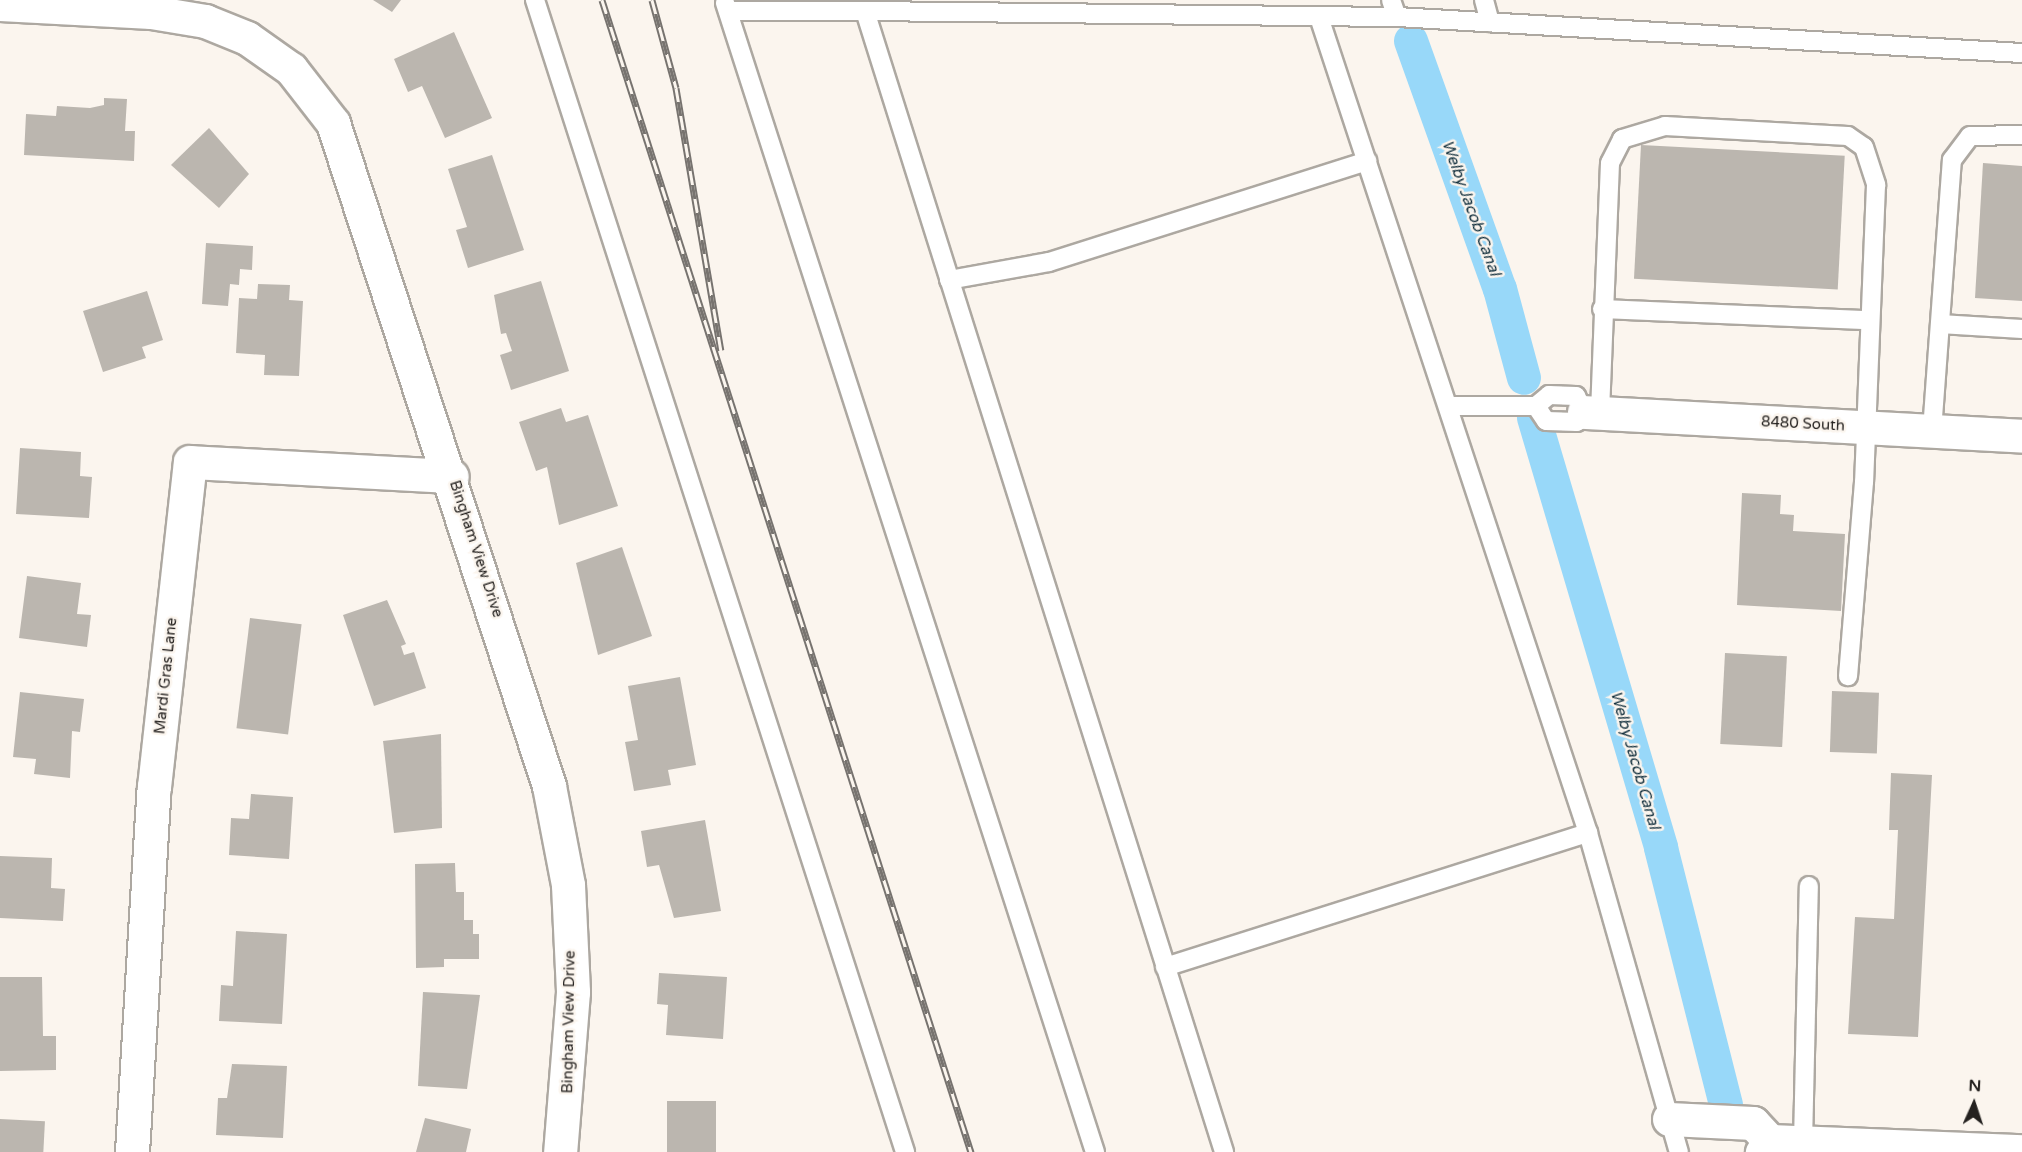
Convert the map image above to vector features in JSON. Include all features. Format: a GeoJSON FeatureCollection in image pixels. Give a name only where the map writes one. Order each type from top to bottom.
{"type":"FeatureCollection","features":[{"type":"Feature","properties":{"kind":"street","name":"Bingham View Drive"},"geometry":{"type":"LineString","coordinates":[[0,4],[151,12],[205,21],[247,38],[291,69],[333,123],[452,476],[549,786],[568,885],[573,992],[560,1152]]}},
{"type":"Feature","properties":{"kind":"street","name":"8480 South"},"geometry":{"type":"LineString","coordinates":[[1592,412],[2022,436]]}},
{"type":"Feature","properties":{"kind":"street","name":"Mardi Gras Lane"},"geometry":{"type":"LineString","coordinates":[[132,1152],[154,787],[190,462],[452,476]]}},
{"type":"Feature","properties":{"kind":"street"},"geometry":{"type":"LineString","coordinates":[[1670,1119],[1753,1123],[1777,1146],[2022,1151]]}},
{"type":"Feature","properties":{"kind":"lane"},"geometry":{"type":"LineString","coordinates":[[535,0],[905,1152]]}},
{"type":"Feature","properties":{"kind":"lane"},"geometry":{"type":"LineString","coordinates":[[1391,0],[1397,17]]}},
{"type":"Feature","properties":{"kind":"lane"},"geometry":{"type":"LineString","coordinates":[[1484,0],[1490,22]]}},
{"type":"Feature","properties":{"kind":"lane"},"geometry":{"type":"LineString","coordinates":[[1095,1152],[726,6],[865,11],[1397,17],[2022,53]]}},
{"type":"Feature","properties":{"kind":"lane"},"geometry":{"type":"LineString","coordinates":[[865,11],[1224,1152]]}},
{"type":"Feature","properties":{"kind":"lane"},"geometry":{"type":"LineString","coordinates":[[1319,16],[1588,833],[1679,1152]]}},
{"type":"Feature","properties":{"kind":"lane"},"geometry":{"type":"LineString","coordinates":[[1592,412],[1613,152],[1634,132],[1665,126],[1848,136],[1864,147],[1876,185],[1848,676]]}},
{"type":"Feature","properties":{"kind":"lane"},"geometry":{"type":"LineString","coordinates":[[1932,431],[1952,160],[1970,136],[2022,135]]}},
{"type":"Feature","properties":{"kind":"lane"},"geometry":{"type":"LineString","coordinates":[[950,280],[1049,262],[1367,161]]}},
{"type":"Feature","properties":{"kind":"lane"},"geometry":{"type":"LineString","coordinates":[[1602,309],[1869,320]]}},
{"type":"Feature","properties":{"kind":"lane"},"geometry":{"type":"LineString","coordinates":[[1940,324],[2022,329]]}},
{"type":"Feature","properties":{"kind":"lane"},"geometry":{"type":"LineString","coordinates":[[1448,406],[1536,406],[1549,395],[1576,396],[1592,412]]}},
{"type":"Feature","properties":{"kind":"lane"},"geometry":{"type":"LineString","coordinates":[[1536,406],[1546,421],[1577,422],[1592,412]]}},
{"type":"Feature","properties":{"kind":"lane"},"geometry":{"type":"LineString","coordinates":[[1165,967],[1588,833]]}},
{"type":"Feature","properties":{"kind":"lane"},"geometry":{"type":"LineString","coordinates":[[1777,1146],[1809,886]]}},
{"type":"Feature","properties":{"kind":"building"},"geometry":{"type":"Polygon","coordinates":[[[373,0],[401,0],[392,12],[373,0]]]}},
{"type":"Feature","properties":{"kind":"building"},"geometry":{"type":"Polygon","coordinates":[[[454,32],[492,118],[445,138],[422,86],[408,92],[394,59],[454,32]]]}},
{"type":"Feature","properties":{"kind":"building"},"geometry":{"type":"Polygon","coordinates":[[[104,98],[127,99],[125,131],[135,131],[134,161],[24,155],[26,114],[56,116],[57,106],[90,108],[104,105],[104,98]]]}},
{"type":"Feature","properties":{"kind":"building"},"geometry":{"type":"Polygon","coordinates":[[[209,128],[249,174],[219,208],[171,165],[209,128]]]}},
{"type":"Feature","properties":{"kind":"building"},"geometry":{"type":"Polygon","coordinates":[[[1641,145],[1845,156],[1838,289],[1634,279],[1641,145]]]}},
{"type":"Feature","properties":{"kind":"building"},"geometry":{"type":"Polygon","coordinates":[[[492,155],[524,250],[468,268],[456,230],[467,227],[448,169],[492,155]]]}},
{"type":"Feature","properties":{"kind":"building"},"geometry":{"type":"Polygon","coordinates":[[[1983,163],[2022,166],[2022,301],[1975,298],[1983,163]]]}},
{"type":"Feature","properties":{"kind":"building"},"geometry":{"type":"Polygon","coordinates":[[[206,243],[253,246],[252,270],[240,269],[239,285],[230,284],[228,306],[202,304],[206,243]]]}},
{"type":"Feature","properties":{"kind":"building"},"geometry":{"type":"Polygon","coordinates":[[[541,281],[569,371],[511,390],[500,355],[512,351],[506,333],[501,334],[494,295],[541,281]]]}},
{"type":"Feature","properties":{"kind":"building"},"geometry":{"type":"Polygon","coordinates":[[[258,284],[290,285],[289,300],[303,301],[299,376],[264,375],[265,355],[236,353],[239,298],[257,299],[258,284]]]}},
{"type":"Feature","properties":{"kind":"building"},"geometry":{"type":"Polygon","coordinates":[[[147,291],[163,340],[142,347],[146,358],[103,372],[83,311],[147,291]]]}},
{"type":"Feature","properties":{"kind":"building"},"geometry":{"type":"Polygon","coordinates":[[[561,408],[566,422],[588,415],[618,506],[559,525],[547,467],[536,471],[519,422],[561,408]]]}},
{"type":"Feature","properties":{"kind":"building"},"geometry":{"type":"Polygon","coordinates":[[[20,448],[81,452],[80,476],[92,477],[89,518],[16,514],[20,448]]]}},
{"type":"Feature","properties":{"kind":"building"},"geometry":{"type":"Polygon","coordinates":[[[1742,493],[1781,495],[1780,514],[1794,515],[1793,531],[1845,534],[1841,611],[1737,605],[1742,493]]]}},
{"type":"Feature","properties":{"kind":"building"},"geometry":{"type":"Polygon","coordinates":[[[622,547],[652,636],[598,655],[576,563],[622,547]]]}},
{"type":"Feature","properties":{"kind":"building"},"geometry":{"type":"Polygon","coordinates":[[[27,576],[81,583],[77,614],[91,615],[87,647],[19,638],[27,576]]]}},
{"type":"Feature","properties":{"kind":"building"},"geometry":{"type":"Polygon","coordinates":[[[387,600],[406,644],[401,646],[404,655],[414,652],[426,688],[374,706],[343,615],[387,600]]]}},
{"type":"Feature","properties":{"kind":"building"},"geometry":{"type":"Polygon","coordinates":[[[250,618],[302,624],[288,735],[236,728],[250,618]]]}},
{"type":"Feature","properties":{"kind":"building"},"geometry":{"type":"Polygon","coordinates":[[[1725,653],[1787,656],[1782,747],[1720,744],[1725,653]]]}},
{"type":"Feature","properties":{"kind":"building"},"geometry":{"type":"Polygon","coordinates":[[[680,677],[696,765],[668,770],[671,785],[634,791],[625,742],[638,740],[628,686],[680,677]]]}},
{"type":"Feature","properties":{"kind":"building"},"geometry":{"type":"Polygon","coordinates":[[[1832,691],[1879,693],[1877,754],[1830,752],[1832,691]]]}},
{"type":"Feature","properties":{"kind":"building"},"geometry":{"type":"Polygon","coordinates":[[[20,692],[84,699],[80,732],[72,731],[70,778],[34,774],[36,759],[13,757],[20,692]]]}},
{"type":"Feature","properties":{"kind":"building"},"geometry":{"type":"Polygon","coordinates":[[[441,734],[442,828],[394,833],[383,741],[441,734]]]}},
{"type":"Feature","properties":{"kind":"building"},"geometry":{"type":"Polygon","coordinates":[[[1891,773],[1932,775],[1918,1037],[1848,1034],[1855,917],[1894,919],[1898,830],[1889,830],[1891,773]]]}},
{"type":"Feature","properties":{"kind":"building"},"geometry":{"type":"Polygon","coordinates":[[[251,794],[293,797],[289,859],[229,855],[231,818],[249,819],[251,794]]]}},
{"type":"Feature","properties":{"kind":"building"},"geometry":{"type":"Polygon","coordinates":[[[705,820],[721,911],[674,918],[659,865],[647,867],[641,831],[705,820]]]}},
{"type":"Feature","properties":{"kind":"building"},"geometry":{"type":"Polygon","coordinates":[[[0,856],[52,858],[51,888],[65,889],[63,921],[0,918],[0,856]]]}},
{"type":"Feature","properties":{"kind":"building"},"geometry":{"type":"Polygon","coordinates":[[[455,863],[456,892],[464,892],[464,920],[473,920],[473,934],[479,934],[479,959],[444,959],[444,967],[416,968],[415,864],[455,863]]]}},
{"type":"Feature","properties":{"kind":"building"},"geometry":{"type":"Polygon","coordinates":[[[236,931],[287,934],[282,1024],[219,1021],[221,985],[233,986],[236,931]]]}},
{"type":"Feature","properties":{"kind":"building"},"geometry":{"type":"Polygon","coordinates":[[[659,973],[727,977],[723,1039],[666,1035],[668,1005],[657,1004],[659,973]]]}},
{"type":"Feature","properties":{"kind":"building"},"geometry":{"type":"Polygon","coordinates":[[[0,977],[42,977],[43,1036],[56,1036],[56,1070],[0,1071],[0,977]]]}},
{"type":"Feature","properties":{"kind":"building"},"geometry":{"type":"Polygon","coordinates":[[[423,992],[480,995],[467,1089],[418,1086],[423,992]]]}},
{"type":"Feature","properties":{"kind":"building"},"geometry":{"type":"Polygon","coordinates":[[[232,1064],[287,1066],[283,1138],[216,1135],[218,1098],[227,1098],[232,1064]]]}},
{"type":"Feature","properties":{"kind":"building"},"geometry":{"type":"Polygon","coordinates":[[[667,1101],[716,1101],[716,1152],[667,1152],[667,1101]]]}},
{"type":"Feature","properties":{"kind":"building"},"geometry":{"type":"Polygon","coordinates":[[[425,1118],[471,1129],[466,1152],[416,1152],[425,1118]]]}},
{"type":"Feature","properties":{"kind":"building"},"geometry":{"type":"Polygon","coordinates":[[[0,1119],[45,1121],[43,1152],[0,1152],[0,1119]]]}},
{"type":"Feature","properties":{"kind":"waterway","name":"Welby Jacob Canal"},"geometry":{"type":"LineString","coordinates":[[1411,41],[1500,289],[1524,378]]}},
{"type":"Feature","properties":{"kind":"waterway","name":"Welby Jacob Canal"},"geometry":{"type":"LineString","coordinates":[[1534,418],[1661,848],[1726,1105]]}},
{"type":"Feature","properties":{"kind":"railway"},"geometry":{"type":"LineString","coordinates":[[602,0],[971,1152]]}},
{"type":"Feature","properties":{"kind":"railway"},"geometry":{"type":"LineString","coordinates":[[652,0],[676,88],[721,350]]}}]}
